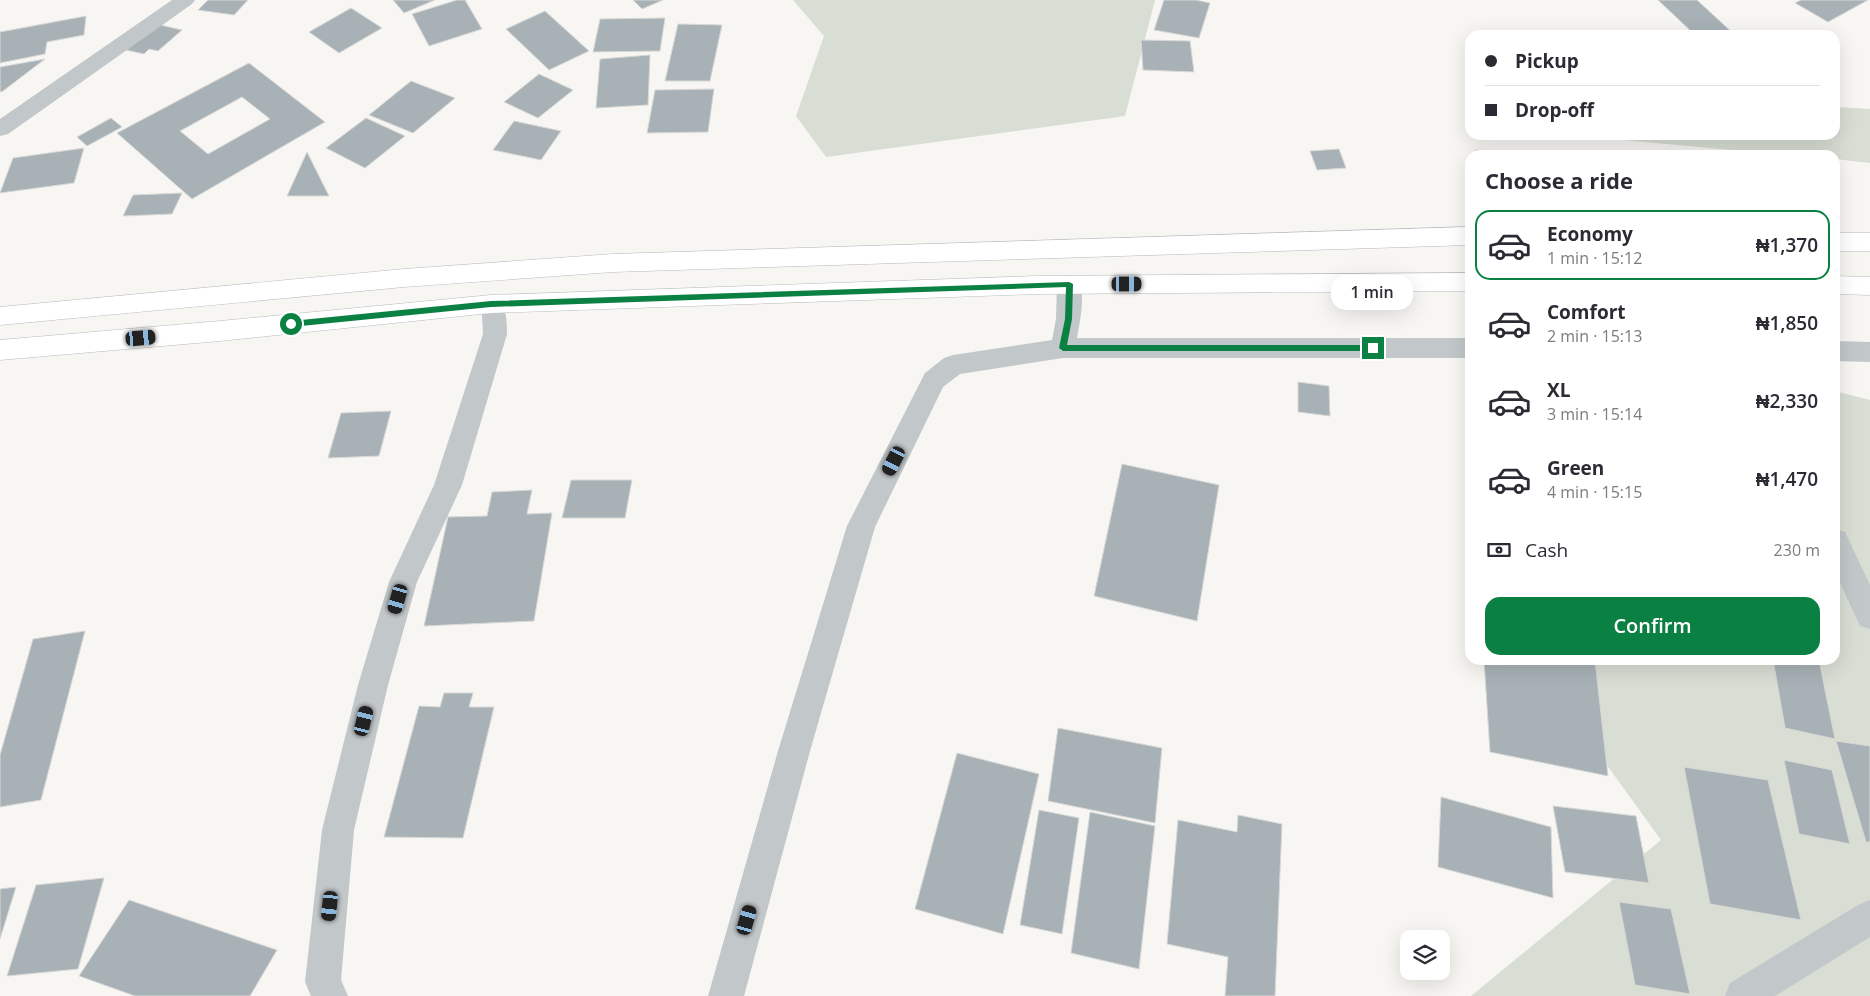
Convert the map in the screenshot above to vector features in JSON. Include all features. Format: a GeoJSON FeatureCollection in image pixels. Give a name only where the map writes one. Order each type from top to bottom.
{"type":"FeatureCollection","features":[{"type":"Feature","properties":{"kind":"highway"},"geometry":{"type":"LineString","coordinates":[[0,316],[404,278],[614,263],[1465,236]]}},
{"type":"Feature","properties":{"kind":"highway"},"geometry":{"type":"LineString","coordinates":[[1840,242],[1870,242]]}},
{"type":"Feature","properties":{"kind":"highway"},"geometry":{"type":"LineString","coordinates":[[0,350],[230,330],[491,304],[1069,284],[1465,282]]}},
{"type":"Feature","properties":{"kind":"highway"},"geometry":{"type":"LineString","coordinates":[[1840,284],[1870,286]]}},
{"type":"Feature","properties":{"kind":"street"},"geometry":{"type":"LineString","coordinates":[[0,130],[184,0]]}},
{"type":"Feature","properties":{"kind":"street"},"geometry":{"type":"LineString","coordinates":[[1063,348],[1068,319],[1069,284]]}},
{"type":"Feature","properties":{"kind":"street"},"geometry":{"type":"LineString","coordinates":[[330,996],[323,982],[340,820],[373,685],[403,582],[448,485],[495,334],[494,315],[491,304]]}},
{"type":"Feature","properties":{"kind":"street"},"geometry":{"type":"LineString","coordinates":[[726,996],[794,751],[861,526],[934,380],[953,365],[1063,348],[1465,348]]}},
{"type":"Feature","properties":{"kind":"street"},"geometry":{"type":"LineString","coordinates":[[1840,351],[1870,352]]}},
{"type":"Feature","properties":{"kind":"street"},"geometry":{"type":"LineString","coordinates":[[1840,552],[1870,616]]}},
{"type":"Feature","properties":{"kind":"street"},"geometry":{"type":"LineString","coordinates":[[1743,996],[1870,917]]}},
{"type":"Feature","properties":{"kind":"shaded area"},"geometry":{"type":"Polygon","coordinates":[[[793,0],[1155,0],[1125,116],[826,157],[796,116],[824,36],[793,0]]]}},
{"type":"Feature","properties":{"kind":"shaded area"},"geometry":{"type":"Polygon","coordinates":[[[1840,107],[1870,109],[1870,163],[1840,160],[1840,150],[1732,150],[1623,140],[1840,140],[1840,107]]]}},
{"type":"Feature","properties":{"kind":"shaded area"},"geometry":{"type":"Polygon","coordinates":[[[1840,392],[1870,400],[1870,996],[1471,996],[1661,840],[1535,665],[1840,665],[1840,392]]]}},
{"type":"Feature","properties":{"kind":"building"},"geometry":{"type":"Polygon","coordinates":[[[208,0],[248,0],[234,15],[198,10],[208,0]]]}},
{"type":"Feature","properties":{"kind":"building"},"geometry":{"type":"Polygon","coordinates":[[[393,0],[435,0],[404,13],[393,0]]]}},
{"type":"Feature","properties":{"kind":"building"},"geometry":{"type":"Polygon","coordinates":[[[457,0],[465,0],[482,29],[429,46],[412,14],[457,0]]]}},
{"type":"Feature","properties":{"kind":"building"},"geometry":{"type":"Polygon","coordinates":[[[633,0],[663,0],[642,9],[633,0]]]}},
{"type":"Feature","properties":{"kind":"building"},"geometry":{"type":"Polygon","coordinates":[[[1164,0],[1196,0],[1210,3],[1199,38],[1154,30],[1164,0]]]}},
{"type":"Feature","properties":{"kind":"building"},"geometry":{"type":"Polygon","coordinates":[[[1658,0],[1697,0],[1730,30],[1690,30],[1658,0]]]}},
{"type":"Feature","properties":{"kind":"building"},"geometry":{"type":"Polygon","coordinates":[[[1801,0],[1868,0],[1828,22],[1795,3],[1801,0]]]}},
{"type":"Feature","properties":{"kind":"building"},"geometry":{"type":"Polygon","coordinates":[[[351,8],[382,28],[339,53],[309,32],[351,8]]]}},
{"type":"Feature","properties":{"kind":"building"},"geometry":{"type":"Polygon","coordinates":[[[545,11],[589,51],[549,70],[506,29],[545,11]]]}},
{"type":"Feature","properties":{"kind":"building"},"geometry":{"type":"Polygon","coordinates":[[[86,16],[84,35],[47,42],[45,54],[0,63],[0,32],[86,16]]]}},
{"type":"Feature","properties":{"kind":"building"},"geometry":{"type":"Polygon","coordinates":[[[665,18],[660,51],[593,52],[600,19],[665,18]]]}},
{"type":"Feature","properties":{"kind":"building"},"geometry":{"type":"Polygon","coordinates":[[[156,24],[182,30],[158,51],[149,49],[144,54],[126,50],[156,24]]]}},
{"type":"Feature","properties":{"kind":"building"},"geometry":{"type":"Polygon","coordinates":[[[678,24],[722,25],[710,81],[665,81],[678,24]]]}},
{"type":"Feature","properties":{"kind":"building"},"geometry":{"type":"Polygon","coordinates":[[[1141,40],[1190,41],[1194,72],[1143,70],[1141,40]]]}},
{"type":"Feature","properties":{"kind":"building"},"geometry":{"type":"Polygon","coordinates":[[[650,55],[648,105],[596,108],[600,59],[650,55]]]}},
{"type":"Feature","properties":{"kind":"building"},"geometry":{"type":"Polygon","coordinates":[[[45,59],[3,91],[0,92],[0,67],[45,59]]]}},
{"type":"Feature","properties":{"kind":"building"},"geometry":{"type":"Polygon","coordinates":[[[249,63],[325,122],[192,199],[117,133],[249,63]],[[242,97],[180,131],[208,154],[270,119],[242,97]]]}},
{"type":"Feature","properties":{"kind":"building"},"geometry":{"type":"Polygon","coordinates":[[[539,74],[573,90],[538,118],[504,102],[539,74]]]}},
{"type":"Feature","properties":{"kind":"building"},"geometry":{"type":"Polygon","coordinates":[[[411,81],[455,98],[413,133],[369,115],[411,81]]]}},
{"type":"Feature","properties":{"kind":"building"},"geometry":{"type":"Polygon","coordinates":[[[714,89],[708,132],[647,133],[655,90],[714,89]]]}},
{"type":"Feature","properties":{"kind":"building"},"geometry":{"type":"Polygon","coordinates":[[[111,118],[122,127],[87,146],[77,137],[111,118]]]}},
{"type":"Feature","properties":{"kind":"building"},"geometry":{"type":"Polygon","coordinates":[[[366,118],[405,136],[365,168],[326,148],[366,118]]]}},
{"type":"Feature","properties":{"kind":"building"},"geometry":{"type":"Polygon","coordinates":[[[514,121],[561,131],[541,160],[493,150],[514,121]]]}},
{"type":"Feature","properties":{"kind":"building"},"geometry":{"type":"Polygon","coordinates":[[[84,148],[74,183],[0,193],[13,158],[84,148]]]}},
{"type":"Feature","properties":{"kind":"building"},"geometry":{"type":"Polygon","coordinates":[[[1339,149],[1346,168],[1317,170],[1310,151],[1339,149]]]}},
{"type":"Feature","properties":{"kind":"building"},"geometry":{"type":"Polygon","coordinates":[[[307,152],[329,196],[287,196],[307,152]]]}},
{"type":"Feature","properties":{"kind":"building"},"geometry":{"type":"Polygon","coordinates":[[[182,193],[172,214],[123,216],[133,195],[182,193]]]}},
{"type":"Feature","properties":{"kind":"building"},"geometry":{"type":"Polygon","coordinates":[[[1298,382],[1329,386],[1330,416],[1298,412],[1298,382]]]}},
{"type":"Feature","properties":{"kind":"building"},"geometry":{"type":"Polygon","coordinates":[[[391,411],[379,456],[328,458],[341,413],[391,411]]]}},
{"type":"Feature","properties":{"kind":"building"},"geometry":{"type":"Polygon","coordinates":[[[1122,464],[1219,485],[1197,621],[1094,596],[1122,464]]]}},
{"type":"Feature","properties":{"kind":"building"},"geometry":{"type":"Polygon","coordinates":[[[571,480],[632,480],[625,518],[562,518],[571,480]]]}},
{"type":"Feature","properties":{"kind":"building"},"geometry":{"type":"Polygon","coordinates":[[[532,490],[527,514],[552,513],[534,621],[424,626],[448,517],[487,516],[492,492],[532,490]]]}},
{"type":"Feature","properties":{"kind":"building"},"geometry":{"type":"Polygon","coordinates":[[[85,631],[41,800],[0,807],[0,755],[33,639],[85,631]]]}},
{"type":"Feature","properties":{"kind":"building"},"geometry":{"type":"Polygon","coordinates":[[[1484,665],[1596,665],[1608,776],[1490,752],[1484,665]]]}},
{"type":"Feature","properties":{"kind":"building"},"geometry":{"type":"Polygon","coordinates":[[[1774,665],[1820,665],[1835,739],[1785,728],[1774,665]]]}},
{"type":"Feature","properties":{"kind":"building"},"geometry":{"type":"Polygon","coordinates":[[[444,693],[473,693],[469,707],[494,707],[463,838],[384,837],[419,706],[440,707],[444,693]]]}},
{"type":"Feature","properties":{"kind":"building"},"geometry":{"type":"Polygon","coordinates":[[[1058,728],[1162,748],[1155,823],[1048,801],[1058,728]]]}},
{"type":"Feature","properties":{"kind":"building"},"geometry":{"type":"Polygon","coordinates":[[[1836,741],[1870,746],[1870,842],[1866,842],[1836,741]]]}},
{"type":"Feature","properties":{"kind":"building"},"geometry":{"type":"Polygon","coordinates":[[[957,753],[1039,774],[1003,934],[915,909],[957,753]]]}},
{"type":"Feature","properties":{"kind":"building"},"geometry":{"type":"Polygon","coordinates":[[[1784,760],[1832,770],[1850,844],[1799,834],[1784,760]]]}},
{"type":"Feature","properties":{"kind":"building"},"geometry":{"type":"Polygon","coordinates":[[[1684,767],[1768,780],[1801,920],[1710,904],[1684,767]]]}},
{"type":"Feature","properties":{"kind":"building"},"geometry":{"type":"Polygon","coordinates":[[[1441,797],[1551,827],[1553,898],[1438,867],[1441,797]]]}},
{"type":"Feature","properties":{"kind":"building"},"geometry":{"type":"Polygon","coordinates":[[[1553,806],[1636,816],[1649,883],[1565,872],[1553,806]]]}},
{"type":"Feature","properties":{"kind":"building"},"geometry":{"type":"Polygon","coordinates":[[[1039,810],[1079,818],[1062,934],[1020,925],[1039,810]]]}},
{"type":"Feature","properties":{"kind":"building"},"geometry":{"type":"Polygon","coordinates":[[[1090,812],[1155,826],[1139,969],[1071,953],[1090,812]]]}},
{"type":"Feature","properties":{"kind":"building"},"geometry":{"type":"Polygon","coordinates":[[[1238,815],[1282,824],[1275,996],[1225,996],[1228,957],[1167,944],[1178,820],[1237,832],[1238,815]]]}},
{"type":"Feature","properties":{"kind":"building"},"geometry":{"type":"Polygon","coordinates":[[[104,878],[78,969],[7,976],[36,885],[104,878]]]}},
{"type":"Feature","properties":{"kind":"building"},"geometry":{"type":"Polygon","coordinates":[[[16,887],[0,939],[0,889],[16,887]]]}},
{"type":"Feature","properties":{"kind":"building"},"geometry":{"type":"Polygon","coordinates":[[[129,900],[277,950],[250,996],[135,996],[79,976],[129,900]]]}},
{"type":"Feature","properties":{"kind":"building"},"geometry":{"type":"Polygon","coordinates":[[[1619,902],[1671,909],[1690,994],[1635,985],[1619,902]]]}},
{"type":"Feature","properties":{"kind":"route"},"geometry":{"type":"LineString","coordinates":[[291,324],[491,304],[1069,284],[1068,319],[1063,348],[1373,348]]}}]}
